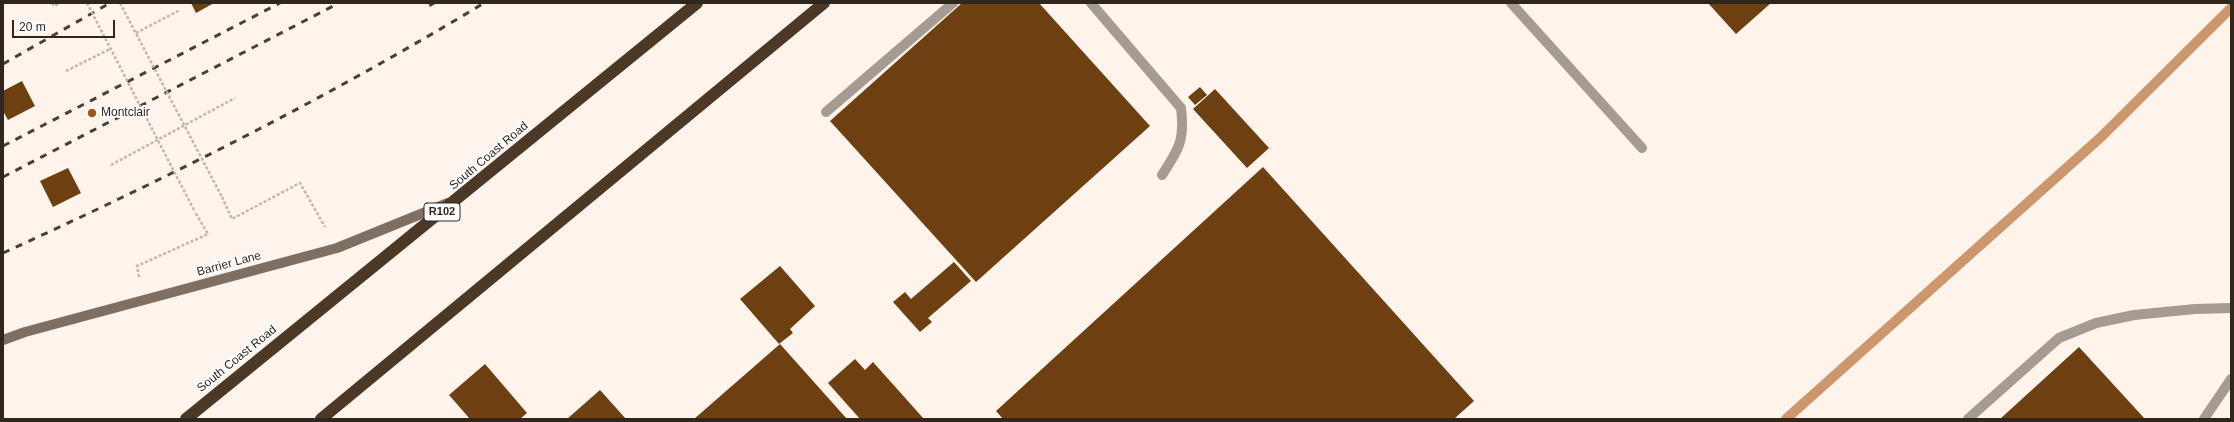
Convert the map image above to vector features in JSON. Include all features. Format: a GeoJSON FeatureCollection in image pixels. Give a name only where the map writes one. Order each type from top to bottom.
{"type":"FeatureCollection","features":[{"type":"Feature","properties":{"kind":"highway","name":"South Coast Road"},"geometry":{"type":"LineString","coordinates":[[186,419],[697,3]]}},
{"type":"Feature","properties":{"kind":"highway"},"geometry":{"type":"LineString","coordinates":[[321,419],[824,3]]}},
{"type":"Feature","properties":{"kind":"street","name":"Barrier Lane"},"geometry":{"type":"LineString","coordinates":[[3,340],[25,332],[336,248],[458,199]]}},
{"type":"Feature","properties":{"kind":"lane"},"geometry":{"type":"LineString","coordinates":[[826,112],[953,3]]}},
{"type":"Feature","properties":{"kind":"lane"},"geometry":{"type":"LineString","coordinates":[[1091,3],[1181,108],[1184,129],[1178,151],[1162,175]]}},
{"type":"Feature","properties":{"kind":"lane"},"geometry":{"type":"LineString","coordinates":[[1511,3],[1642,148]]}},
{"type":"Feature","properties":{"kind":"lane"},"geometry":{"type":"LineString","coordinates":[[1968,419],[2059,338],[2096,323],[2134,315],[2195,309],[2231,308]]}},
{"type":"Feature","properties":{"kind":"lane"},"geometry":{"type":"LineString","coordinates":[[2204,419],[2231,379]]}},
{"type":"Feature","properties":{"kind":"path"},"geometry":{"type":"LineString","coordinates":[[52,3],[54,6],[60,3]]}},
{"type":"Feature","properties":{"kind":"path"},"geometry":{"type":"LineString","coordinates":[[87,3],[195,212],[208,234],[137,266],[143,301]]}},
{"type":"Feature","properties":{"kind":"path"},"geometry":{"type":"LineString","coordinates":[[120,3],[222,197],[232,219],[300,183],[336,248]]}},
{"type":"Feature","properties":{"kind":"path"},"geometry":{"type":"LineString","coordinates":[[136,33],[180,10]]}},
{"type":"Feature","properties":{"kind":"path"},"geometry":{"type":"LineString","coordinates":[[66,71],[110,49]]}},
{"type":"Feature","properties":{"kind":"path"},"geometry":{"type":"LineString","coordinates":[[111,165],[235,98]]}},
{"type":"Feature","properties":{"kind":"building"},"geometry":{"type":"Polygon","coordinates":[[[191,3],[214,3],[196,13],[191,3]]]}},
{"type":"Feature","properties":{"kind":"building"},"geometry":{"type":"Polygon","coordinates":[[[428,3],[437,3],[430,7],[428,3]]]}},
{"type":"Feature","properties":{"kind":"building"},"geometry":{"type":"Polygon","coordinates":[[[962,3],[1039,3],[1150,126],[976,282],[830,121],[962,3]]]}},
{"type":"Feature","properties":{"kind":"building"},"geometry":{"type":"Polygon","coordinates":[[[1708,3],[1771,3],[1736,34],[1708,3]]]}},
{"type":"Feature","properties":{"kind":"building"},"geometry":{"type":"Polygon","coordinates":[[[22,81],[35,106],[8,120],[3,111],[3,91],[22,81]]]}},
{"type":"Feature","properties":{"kind":"building"},"geometry":{"type":"Polygon","coordinates":[[[1200,87],[1207,95],[1195,105],[1188,97],[1200,87]]]}},
{"type":"Feature","properties":{"kind":"building"},"geometry":{"type":"Polygon","coordinates":[[[1215,89],[1269,148],[1247,168],[1193,109],[1215,89]]]}},
{"type":"Feature","properties":{"kind":"building"},"geometry":{"type":"Polygon","coordinates":[[[1263,167],[1474,401],[1454,419],[1003,419],[996,411],[1263,167]]]}},
{"type":"Feature","properties":{"kind":"building"},"geometry":{"type":"Polygon","coordinates":[[[68,168],[81,193],[53,207],[40,181],[68,168]]]}},
{"type":"Feature","properties":{"kind":"building"},"geometry":{"type":"Polygon","coordinates":[[[954,262],[971,281],[928,318],[932,322],[920,332],[893,302],[905,292],[911,299],[954,262]]]}},
{"type":"Feature","properties":{"kind":"building"},"geometry":{"type":"Polygon","coordinates":[[[780,266],[815,306],[790,329],[793,333],[779,344],[740,299],[780,266]]]}},
{"type":"Feature","properties":{"kind":"building"},"geometry":{"type":"Polygon","coordinates":[[[780,344],[847,419],[694,419],[780,344]]]}},
{"type":"Feature","properties":{"kind":"building"},"geometry":{"type":"Polygon","coordinates":[[[2079,347],[2145,419],[2000,419],[2079,347]]]}},
{"type":"Feature","properties":{"kind":"building"},"geometry":{"type":"Polygon","coordinates":[[[855,359],[865,370],[873,362],[924,419],[860,419],[828,383],[855,359]]]}},
{"type":"Feature","properties":{"kind":"building"},"geometry":{"type":"Polygon","coordinates":[[[485,364],[527,413],[520,419],[470,419],[449,395],[485,364]]]}},
{"type":"Feature","properties":{"kind":"building"},"geometry":{"type":"Polygon","coordinates":[[[600,390],[626,419],[567,419],[600,390]]]}},
{"type":"Feature","properties":{"kind":"waterway"},"geometry":{"type":"LineString","coordinates":[[1786,419],[2100,138],[2231,8]]}},
{"type":"Feature","properties":{"kind":"railway"},"geometry":{"type":"LineString","coordinates":[[3,64],[110,3]]}},
{"type":"Feature","properties":{"kind":"railway"},"geometry":{"type":"LineString","coordinates":[[3,146],[280,3]]}},
{"type":"Feature","properties":{"kind":"railway"},"geometry":{"type":"LineString","coordinates":[[3,177],[339,3]]}},
{"type":"Feature","properties":{"kind":"railway"},"geometry":{"type":"LineString","coordinates":[[3,253],[126,196],[307,104],[426,38],[484,3]]}},
{"type":"Feature","properties":{"kind":"place","name":"Montclair"},"geometry":{"type":"Point","coordinates":[92,113]}}]}
